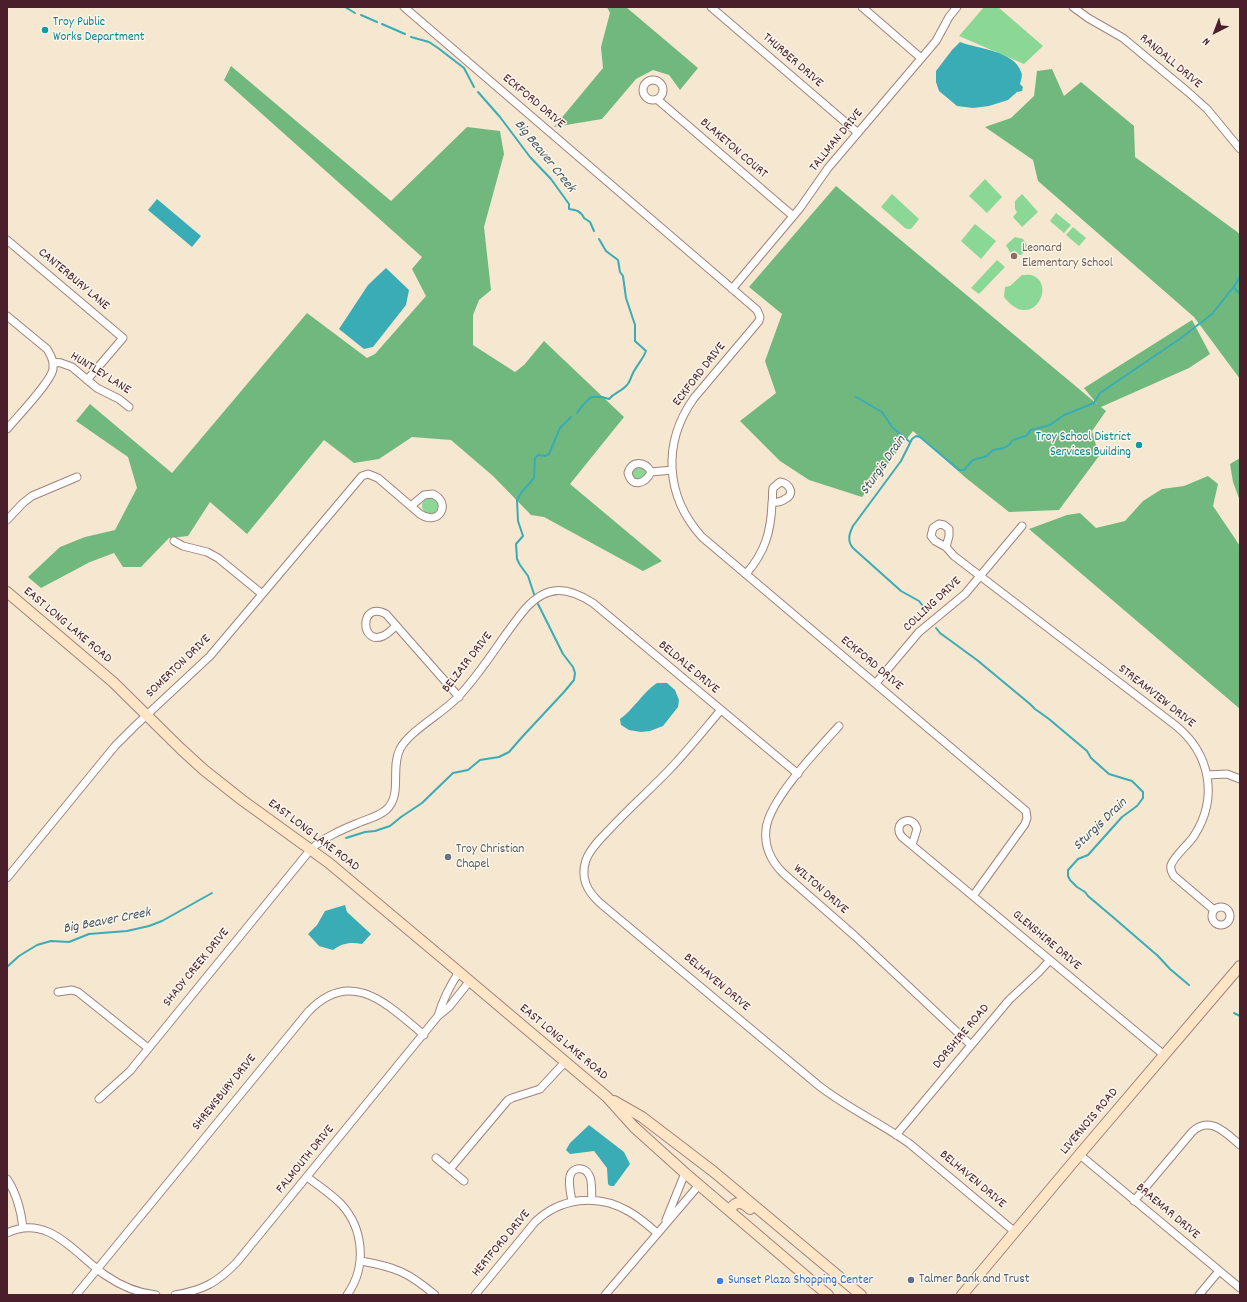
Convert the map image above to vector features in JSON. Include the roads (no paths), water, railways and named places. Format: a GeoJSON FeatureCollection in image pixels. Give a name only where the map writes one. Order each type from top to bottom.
{"type":"FeatureCollection","features":[{"type":"Feature","properties":{"kind":"main road","name":"EAST LONG LAKE ROAD"},"geometry":{"type":"LineString","coordinates":[[7,592],[93,664],[204,770],[242,800],[311,849],[459,972],[607,1097],[634,1127],[685,1173],[828,1295]]}},
{"type":"Feature","properties":{"kind":"main road","name":"LIVERNOIS ROAD"},"geometry":{"type":"LineString","coordinates":[[962,1295],[1240,966]]}},
{"type":"Feature","properties":{"kind":"main road","name":"EAST LONG LAKE ROAD"},"geometry":{"type":"LineString","coordinates":[[607,1097],[642,1117],[719,1176],[861,1295]]}},
{"type":"Feature","properties":{"kind":"main road"},"geometry":{"type":"LineString","coordinates":[[664,1154],[665,1148],[671,1146],[709,1175],[715,1178],[719,1176]]}},
{"type":"Feature","properties":{"kind":"main road"},"geometry":{"type":"LineString","coordinates":[[730,1210],[738,1202],[742,1203],[836,1281],[851,1287]]}},
{"type":"Feature","properties":{"kind":"street","name":"ECKFORD DRIVE"},"geometry":{"type":"LineString","coordinates":[[404,7],[757,310],[760,317],[759,321],[686,408],[675,436],[672,452],[672,470],[677,497],[690,521],[702,537],[876,683],[1026,812],[1027,818],[1025,824],[973,896]]}},
{"type":"Feature","properties":{"kind":"street","name":"THURBER DRIVE"},"geometry":{"type":"LineString","coordinates":[[711,7],[858,133]]}},
{"type":"Feature","properties":{"kind":"street"},"geometry":{"type":"LineString","coordinates":[[862,7],[921,58]]}},
{"type":"Feature","properties":{"kind":"street","name":"TALLMAN DRIVE"},"geometry":{"type":"LineString","coordinates":[[732,289],[793,216],[828,168],[939,38],[946,21],[957,7]]}},
{"type":"Feature","properties":{"kind":"street","name":"RANDALL DRIVE"},"geometry":{"type":"LineString","coordinates":[[1073,7],[1088,18],[1123,38],[1182,87],[1208,110],[1240,149]]}},
{"type":"Feature","properties":{"kind":"street","name":"BLAKETON COURT"},"geometry":{"type":"LineString","coordinates":[[658,100],[793,216]]}},
{"type":"Feature","properties":{"kind":"street","name":"CANTERBURY LANE"},"geometry":{"type":"LineString","coordinates":[[7,240],[123,338],[87,380]]}},
{"type":"Feature","properties":{"kind":"street","name":"HUNTLEY LANE"},"geometry":{"type":"LineString","coordinates":[[7,316],[47,349],[53,362],[67,364],[97,388],[120,399],[129,406]]}},
{"type":"Feature","properties":{"kind":"street"},"geometry":{"type":"LineString","coordinates":[[7,429],[50,376],[53,370],[53,362]]}},
{"type":"Feature","properties":{"kind":"street"},"geometry":{"type":"LineString","coordinates":[[651,472],[672,470]]}},
{"type":"Feature","properties":{"kind":"street","name":"SOMERTON DRIVE"},"geometry":{"type":"LineString","coordinates":[[7,878],[115,746],[207,659],[362,476],[368,474],[378,478],[411,506]]}},
{"type":"Feature","properties":{"kind":"street"},"geometry":{"type":"LineString","coordinates":[[7,520],[32,496],[77,477]]}},
{"type":"Feature","properties":{"kind":"street"},"geometry":{"type":"LineString","coordinates":[[746,574],[757,561],[764,548],[769,531],[772,503]]}},
{"type":"Feature","properties":{"kind":"street","name":"COLLING DRIVE"},"geometry":{"type":"LineString","coordinates":[[876,683],[919,632],[957,601],[1022,526]]}},
{"type":"Feature","properties":{"kind":"street"},"geometry":{"type":"LineString","coordinates":[[174,541],[183,546],[207,552],[218,558],[262,594]]}},
{"type":"Feature","properties":{"kind":"street","name":"STREAMVIEW DRIVE"},"geometry":{"type":"LineString","coordinates":[[946,547],[954,556],[979,576],[1182,730],[1191,740],[1197,750],[1207,775],[1208,795],[1203,819],[1194,837],[1173,862],[1171,870],[1174,876],[1214,910]]}},
{"type":"Feature","properties":{"kind":"street","name":"BELZAIR DRIVE"},"geometry":{"type":"LineString","coordinates":[[311,849],[336,832],[386,810],[394,794],[396,761],[402,745],[459,696],[529,604],[545,593],[558,590]]}},
{"type":"Feature","properties":{"kind":"street","name":"BELDALE DRIVE"},"geometry":{"type":"LineString","coordinates":[[558,590],[570,591],[593,603],[720,711],[798,774]]}},
{"type":"Feature","properties":{"kind":"street"},"geometry":{"type":"LineString","coordinates":[[396,626],[459,696]]}},
{"type":"Feature","properties":{"kind":"street","name":"BELHAVEN DRIVE"},"geometry":{"type":"LineString","coordinates":[[720,711],[672,767],[617,820],[591,850],[586,859],[583,878],[588,891],[600,903],[818,1085],[846,1105],[896,1134],[930,1160],[1015,1232]]}},
{"type":"Feature","properties":{"kind":"street","name":"WILTON DRIVE"},"geometry":{"type":"LineString","coordinates":[[839,726],[798,774],[774,806],[766,824],[765,831],[768,850],[776,867],[790,881],[856,937],[971,1045]]}},
{"type":"Feature","properties":{"kind":"street"},"geometry":{"type":"LineString","coordinates":[[1207,775],[1226,774],[1240,779]]}},
{"type":"Feature","properties":{"kind":"street","name":"GLENSHIRE DRIVE"},"geometry":{"type":"LineString","coordinates":[[912,845],[1164,1055]]}},
{"type":"Feature","properties":{"kind":"street","name":"SHADY CREEK DRIVE"},"geometry":{"type":"LineString","coordinates":[[99,1099],[123,1078],[311,849]]}},
{"type":"Feature","properties":{"kind":"street","name":"DORSHIRE ROAD"},"geometry":{"type":"LineString","coordinates":[[896,1134],[1015,994],[1050,960]]}},
{"type":"Feature","properties":{"kind":"street","name":"FALMOUTH DRIVE"},"geometry":{"type":"LineString","coordinates":[[438,1016],[449,987],[459,972]]}},
{"type":"Feature","properties":{"kind":"street","name":"FALMOUTH DRIVE"},"geometry":{"type":"LineString","coordinates":[[174,1295],[206,1286],[230,1270],[308,1177],[438,1016],[449,1006],[469,982]]}},
{"type":"Feature","properties":{"kind":"street"},"geometry":{"type":"LineString","coordinates":[[58,992],[72,990],[78,992],[148,1048]]}},
{"type":"Feature","properties":{"kind":"street","name":"SHREWSBURY DRIVE"},"geometry":{"type":"LineString","coordinates":[[76,1295],[308,1012],[319,1001],[332,994],[342,992],[355,991],[365,993],[386,1004],[424,1035]]}},
{"type":"Feature","properties":{"kind":"street"},"geometry":{"type":"LineString","coordinates":[[450,1169],[508,1100],[540,1089],[565,1062]]}},
{"type":"Feature","properties":{"kind":"street"},"geometry":{"type":"LineString","coordinates":[[1134,1201],[1192,1132],[1198,1127],[1207,1125],[1216,1126],[1240,1145]]}},
{"type":"Feature","properties":{"kind":"street","name":"BRAEMAR DRIVE"},"geometry":{"type":"LineString","coordinates":[[1080,1155],[1240,1288]]}},
{"type":"Feature","properties":{"kind":"street"},"geometry":{"type":"LineString","coordinates":[[436,1158],[464,1181]]}},
{"type":"Feature","properties":{"kind":"street"},"geometry":{"type":"LineString","coordinates":[[572,1202],[569,1177],[572,1172],[578,1169],[585,1170],[590,1176],[592,1200]]}},
{"type":"Feature","properties":{"kind":"street"},"geometry":{"type":"LineString","coordinates":[[660,1230],[671,1209],[685,1173]]}},
{"type":"Feature","properties":{"kind":"street"},"geometry":{"type":"LineString","coordinates":[[308,1177],[336,1200],[352,1220],[360,1242],[361,1261],[354,1283],[347,1295]]}},
{"type":"Feature","properties":{"kind":"street"},"geometry":{"type":"LineString","coordinates":[[7,1179],[18,1200],[23,1228]]}},
{"type":"Feature","properties":{"kind":"street"},"geometry":{"type":"LineString","coordinates":[[605,1295],[699,1185]]}},
{"type":"Feature","properties":{"kind":"street","name":"HERTFORD DRIVE"},"geometry":{"type":"LineString","coordinates":[[475,1295],[526,1232],[540,1217],[558,1205],[592,1200],[605,1202],[622,1207],[660,1230]]}},
{"type":"Feature","properties":{"kind":"street"},"geometry":{"type":"LineString","coordinates":[[7,1233],[23,1228],[42,1229],[52,1233],[97,1269],[123,1286],[139,1293],[156,1295]]}},
{"type":"Feature","properties":{"kind":"street"},"geometry":{"type":"LineString","coordinates":[[361,1261],[390,1267],[401,1271],[412,1277],[435,1295]]}},
{"type":"Feature","properties":{"kind":"street"},"geometry":{"type":"LineString","coordinates":[[1199,1295],[1219,1271]]}},
{"type":"Feature","properties":{"kind":"water"},"geometry":{"type":"Polygon","coordinates":[[[960,42],[1004,55],[1011,59],[1022,73],[1020,84],[1023,87],[1022,91],[1017,92],[1008,100],[989,106],[973,108],[957,106],[939,91],[936,82],[936,71],[960,42]]]}},
{"type":"Feature","properties":{"kind":"water"},"geometry":{"type":"Polygon","coordinates":[[[157,199],[201,236],[192,247],[148,210],[157,199]]]}},
{"type":"Feature","properties":{"kind":"water"},"geometry":{"type":"Polygon","coordinates":[[[386,268],[409,290],[406,305],[373,347],[364,349],[339,329],[368,285],[386,268]]]}},
{"type":"Feature","properties":{"kind":"water"},"geometry":{"type":"Polygon","coordinates":[[[657,683],[667,683],[675,690],[679,700],[678,707],[663,726],[650,731],[641,732],[629,730],[621,725],[620,719],[647,691],[657,683]]]}},
{"type":"Feature","properties":{"kind":"water"},"geometry":{"type":"Polygon","coordinates":[[[345,905],[347,912],[371,934],[362,944],[347,944],[333,950],[319,946],[308,934],[317,925],[325,911],[345,905]]]}},
{"type":"Feature","properties":{"kind":"water"},"geometry":{"type":"Polygon","coordinates":[[[589,1125],[624,1152],[630,1164],[614,1186],[610,1186],[608,1184],[607,1168],[594,1151],[570,1154],[566,1150],[570,1143],[589,1125]]]}},
{"type":"Feature","properties":{"kind":"waterway","name":"Big Beaver Creek"},"geometry":{"type":"LineString","coordinates":[[345,7],[355,13]]}},
{"type":"Feature","properties":{"kind":"waterway","name":"Big Beaver Creek"},"geometry":{"type":"LineString","coordinates":[[361,15],[377,22]]}},
{"type":"Feature","properties":{"kind":"waterway","name":"Big Beaver Creek"},"geometry":{"type":"LineString","coordinates":[[382,24],[405,34]]}},
{"type":"Feature","properties":{"kind":"waterway","name":"Big Beaver Creek"},"geometry":{"type":"LineString","coordinates":[[411,37],[429,42],[464,68],[474,87]]}},
{"type":"Feature","properties":{"kind":"waterway","name":"Big Beaver Creek"},"geometry":{"type":"LineString","coordinates":[[478,92],[500,117],[530,157],[551,179],[569,204],[569,209],[580,212],[584,218],[590,222],[594,231]]}},
{"type":"Feature","properties":{"kind":"waterway","name":"Big Beaver Creek"},"geometry":{"type":"LineString","coordinates":[[577,413],[591,397],[602,397],[609,399],[625,387],[646,351],[635,341],[635,325],[626,298],[623,276],[620,272],[618,260],[606,251],[599,239]]}},
{"type":"Feature","properties":{"kind":"waterway","name":"Sturgis Drain"},"geometry":{"type":"LineString","coordinates":[[923,606],[919,601],[901,591],[853,548],[849,540],[853,526],[901,461],[912,439],[916,436],[920,437],[959,470],[964,470],[973,460],[987,456],[993,450],[1004,448],[1013,440],[1026,436],[1031,430],[1050,425],[1064,415],[1094,403],[1100,393],[1181,338],[1212,314],[1235,285],[1240,276]]}},
{"type":"Feature","properties":{"kind":"waterway"},"geometry":{"type":"LineString","coordinates":[[1234,288],[1240,294]]}},
{"type":"Feature","properties":{"kind":"waterway"},"geometry":{"type":"LineString","coordinates":[[856,397],[882,412],[892,427],[910,442]]}},
{"type":"Feature","properties":{"kind":"waterway","name":"Big Beaver Creek"},"geometry":{"type":"LineString","coordinates":[[534,594],[528,576],[517,559],[516,544],[523,536],[518,521],[517,500],[534,478],[535,458],[538,455],[545,456],[549,454],[560,428],[571,417]]}},
{"type":"Feature","properties":{"kind":"waterway","name":"Big Beaver Creek"},"geometry":{"type":"LineString","coordinates":[[346,838],[390,826],[422,803],[453,773],[468,770],[480,760],[499,757],[509,752],[574,680],[575,673],[573,667],[563,654],[538,604]]}},
{"type":"Feature","properties":{"kind":"waterway","name":"Sturgis Drain"},"geometry":{"type":"LineString","coordinates":[[936,628],[940,633],[977,660],[1087,751],[1091,758],[1109,774],[1132,781],[1143,792],[1143,798],[1137,806],[1122,817],[1088,855],[1078,859],[1068,870],[1068,876],[1077,887],[1085,892],[1189,985]]}},
{"type":"Feature","properties":{"kind":"waterway","name":"Big Beaver Creek"},"geometry":{"type":"LineString","coordinates":[[7,967],[19,956],[37,945],[51,941],[69,942],[89,934],[127,931],[149,926],[162,921],[212,893]]}},
{"type":"Feature","properties":{"kind":"waterway","name":"Sturgis Drain"},"geometry":{"type":"LineString","coordinates":[[1234,1013],[1240,1016]]}},
{"type":"Feature","properties":{"kind":"place","name":"Troy Public Works Department"},"geometry":{"type":"Point","coordinates":[45,30]}},
{"type":"Feature","properties":{"kind":"place","name":"Leonard Elementary School"},"geometry":{"type":"Point","coordinates":[1014,256]}},
{"type":"Feature","properties":{"kind":"place","name":"Troy School District Services Building"},"geometry":{"type":"Point","coordinates":[1139,445]}},
{"type":"Feature","properties":{"kind":"place","name":"Troy Christian Chapel"},"geometry":{"type":"Point","coordinates":[448,857]}},
{"type":"Feature","properties":{"kind":"place","name":"Talmer Bank and Trust"},"geometry":{"type":"Point","coordinates":[911,1280]}},
{"type":"Feature","properties":{"kind":"place","name":"Sunset Plaza Shopping Center"},"geometry":{"type":"Point","coordinates":[720,1281]}}]}
